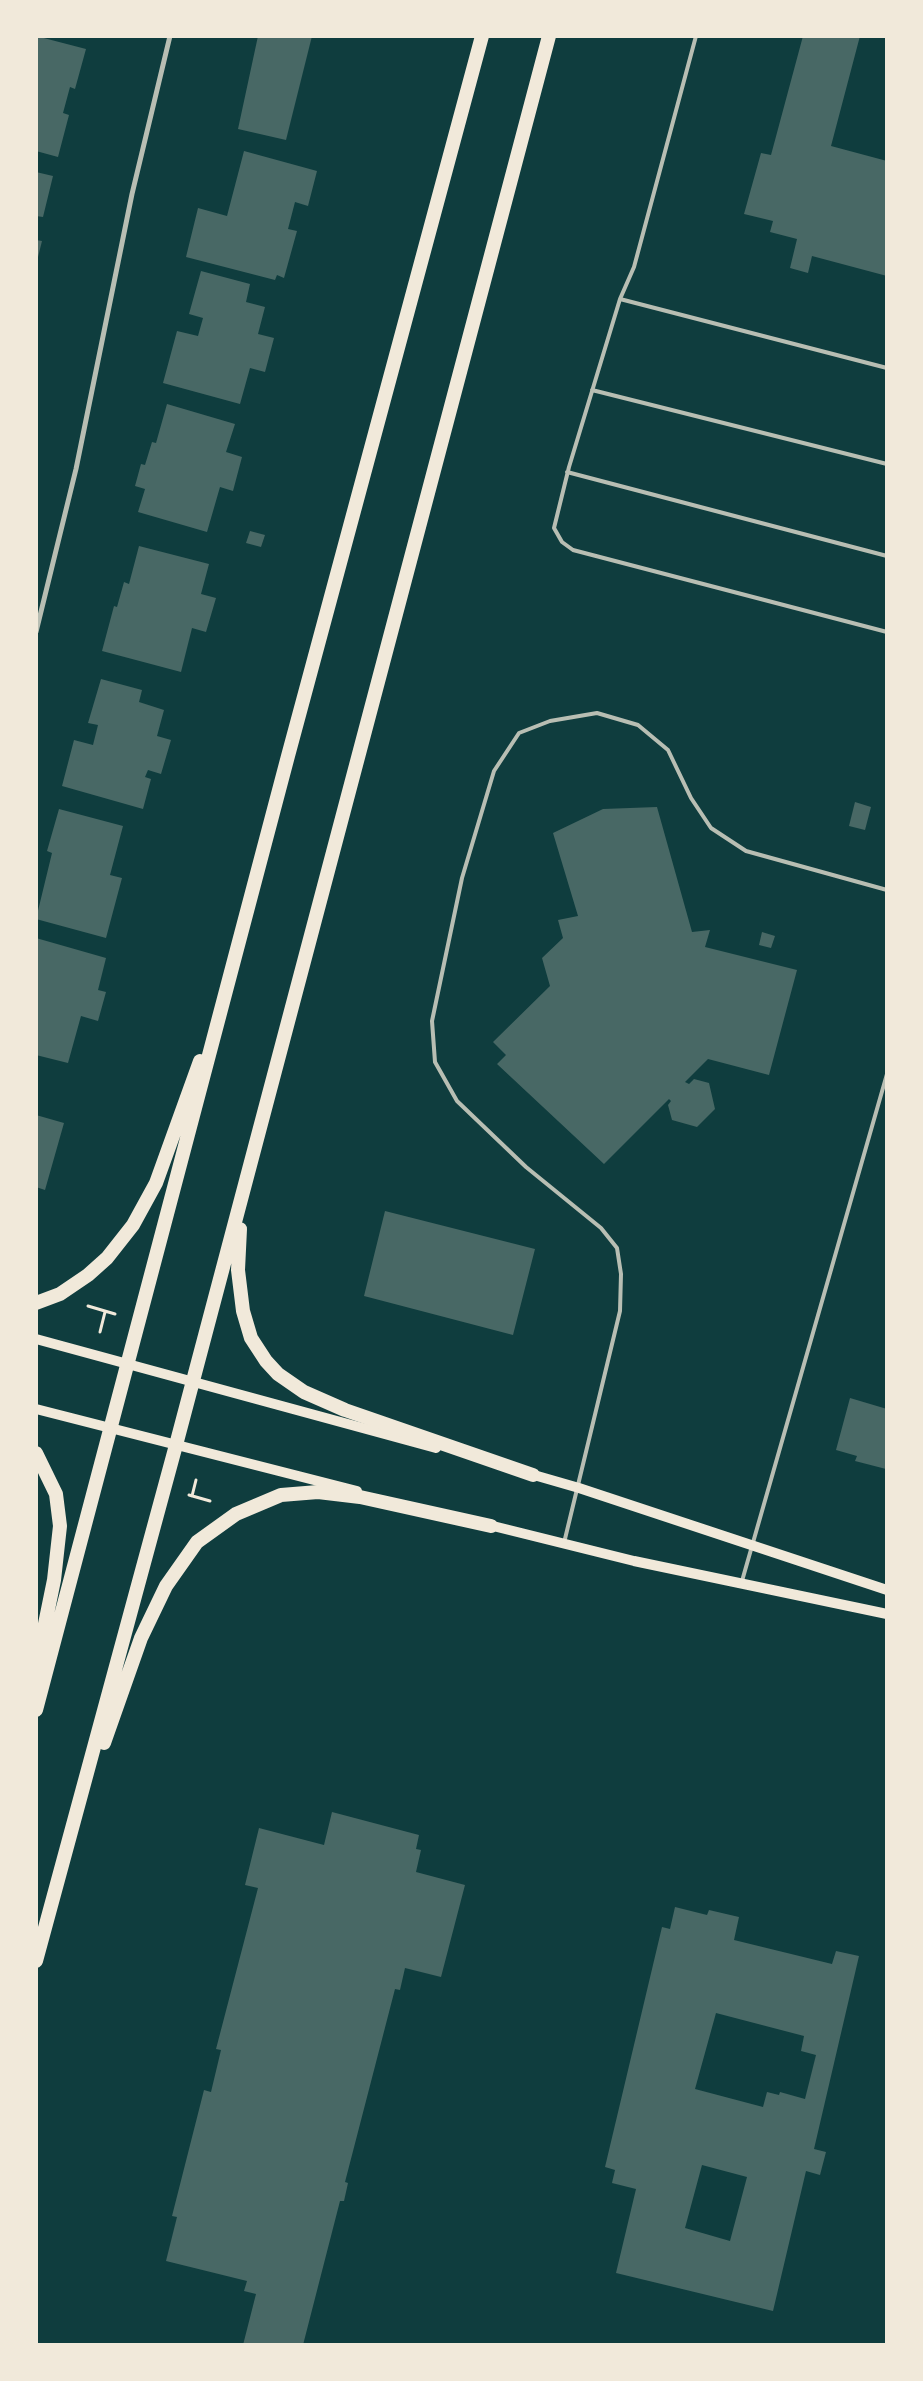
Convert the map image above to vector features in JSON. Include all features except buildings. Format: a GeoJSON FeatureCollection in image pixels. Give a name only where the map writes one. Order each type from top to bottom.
{"type":"FeatureCollection","features":[{"type":"Feature","properties":{"kind":"highway"},"geometry":{"type":"LineString","coordinates":[[36,1710],[482,36]]}},
{"type":"Feature","properties":{"kind":"highway"},"geometry":{"type":"LineString","coordinates":[[36,1961],[176,1445],[549,36]]}},
{"type":"Feature","properties":{"kind":"highway"},"geometry":{"type":"LineString","coordinates":[[36,1303],[71,1287],[98,1267],[114,1250],[142,1211],[156,1183],[190,1092],[247,917]]}},
{"type":"Feature","properties":{"kind":"highway"},"geometry":{"type":"LineString","coordinates":[[275,1069],[238,1240],[238,1270],[243,1311],[256,1345],[278,1374],[313,1396],[366,1418],[533,1475]]}},
{"type":"Feature","properties":{"kind":"highway"},"geometry":{"type":"LineString","coordinates":[[36,1454],[56,1494],[60,1526],[54,1580],[36,1668]]}},
{"type":"Feature","properties":{"kind":"highway"},"geometry":{"type":"LineString","coordinates":[[40,1946],[97,1764],[141,1638],[166,1586],[188,1553],[204,1536],[224,1521],[252,1506],[281,1495],[308,1492],[360,1497],[491,1526]]}},
{"type":"Feature","properties":{"kind":"main road"},"geometry":{"type":"LineString","coordinates":[[36,1339],[193,1380],[579,1488],[887,1590]]}},
{"type":"Feature","properties":{"kind":"main road"},"geometry":{"type":"LineString","coordinates":[[36,1409],[564,1545],[887,1614]]}},
{"type":"Feature","properties":{"kind":"street"},"geometry":{"type":"LineString","coordinates":[[36,632],[65,519],[94,389],[132,194],[170,36]]}},
{"type":"Feature","properties":{"kind":"lane"},"geometry":{"type":"LineString","coordinates":[[696,36],[634,267],[620,299],[592,390],[567,472],[554,528],[562,542],[573,550],[887,632]]}},
{"type":"Feature","properties":{"kind":"lane"},"geometry":{"type":"LineString","coordinates":[[620,299],[887,368]]}},
{"type":"Feature","properties":{"kind":"lane"},"geometry":{"type":"LineString","coordinates":[[592,390],[887,464]]}},
{"type":"Feature","properties":{"kind":"lane"},"geometry":{"type":"LineString","coordinates":[[567,472],[887,556]]}},
{"type":"Feature","properties":{"kind":"lane"},"geometry":{"type":"LineString","coordinates":[[564,1545],[620,1311],[622,1274],[617,1248],[601,1228],[526,1167],[457,1100],[435,1062],[432,1021],[462,878],[494,771],[519,734],[550,721],[597,713],[638,725],[668,750],[691,798],[711,828],[746,850],[887,890]]}},
{"type":"Feature","properties":{"kind":"lane"},"geometry":{"type":"LineString","coordinates":[[741,1583],[887,1074]]}},
{"type":"Feature","properties":{"kind":"path"},"geometry":{"type":"LineString","coordinates":[[81,1303],[115,1314]]}},
{"type":"Feature","properties":{"kind":"path"},"geometry":{"type":"LineString","coordinates":[[99,1335],[106,1312]]}},
{"type":"Feature","properties":{"kind":"path"},"geometry":{"type":"LineString","coordinates":[[192,1496],[197,1476]]}},
{"type":"Feature","properties":{"kind":"path"},"geometry":{"type":"LineString","coordinates":[[186,1494],[212,1502]]}}]}
